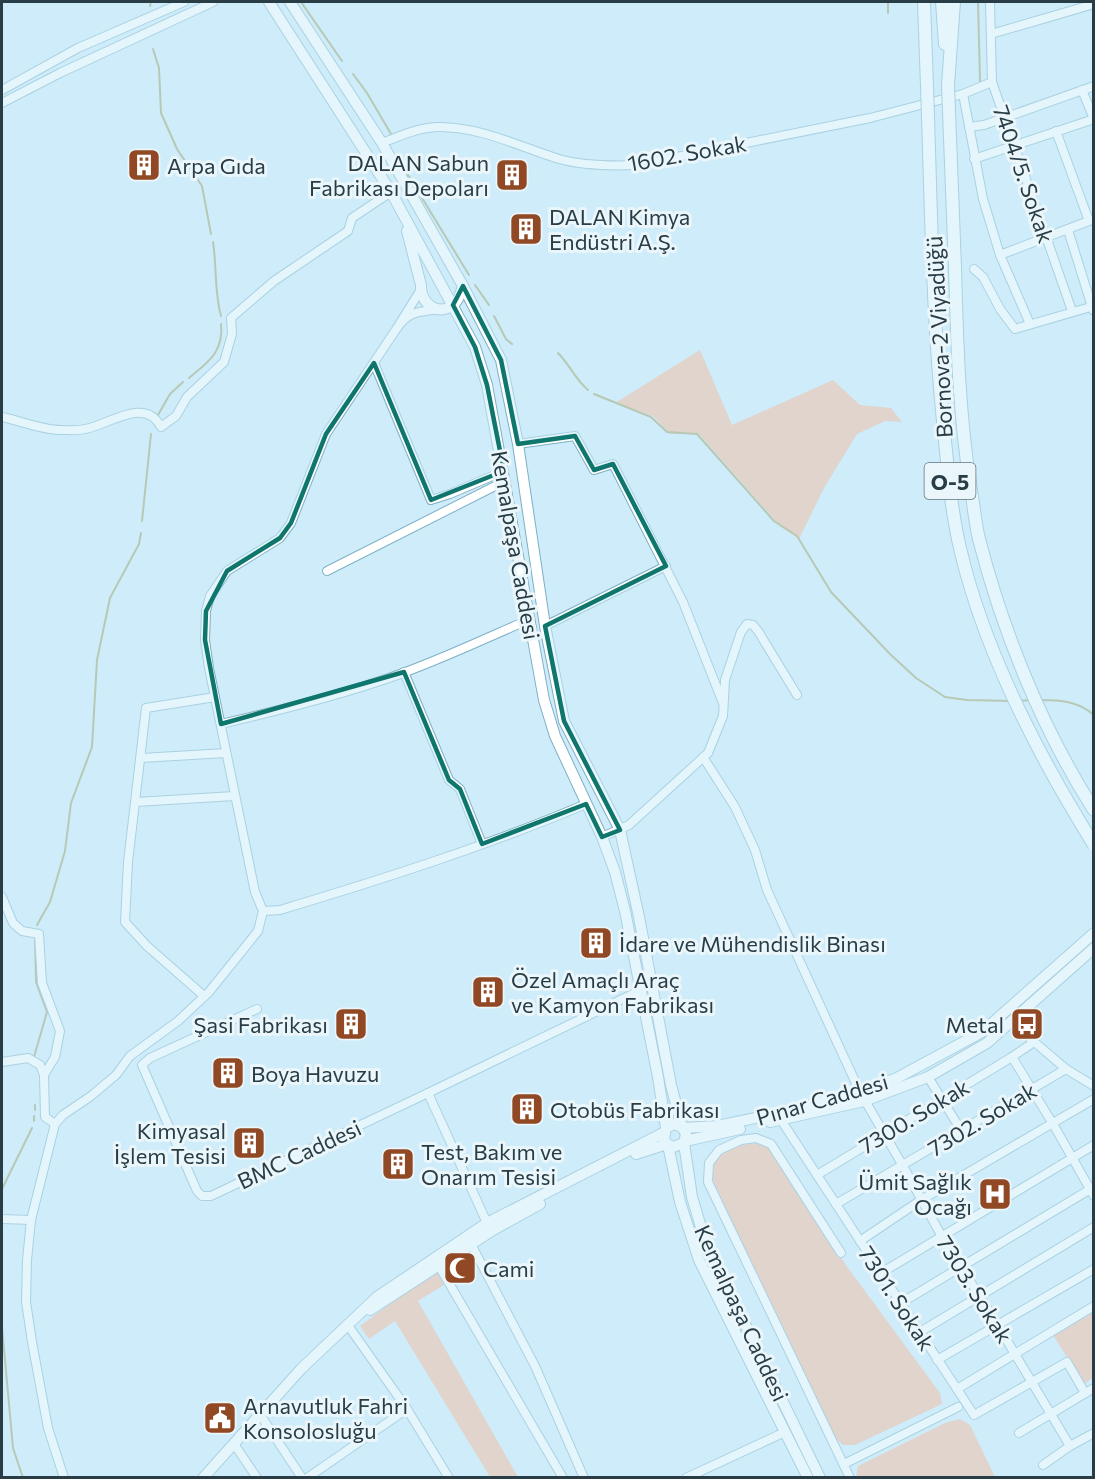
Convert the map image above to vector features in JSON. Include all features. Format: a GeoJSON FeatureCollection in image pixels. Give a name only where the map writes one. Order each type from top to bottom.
{"type":"FeatureCollection","features":[{"type":"Feature","properties":{"kind":"highway","name":"Bornova-2 Viyadüğü"},"geometry":{"type":"LineString","coordinates":[[924,2],[938,370],[947,466],[960,547],[983,628],[1014,699],[1064,798],[1094,845]]}},
{"type":"Feature","properties":{"kind":"highway","name":"O-5"},"geometry":{"type":"LineString","coordinates":[[942,2],[948,85]]}},
{"type":"Feature","properties":{"kind":"highway"},"geometry":{"type":"LineString","coordinates":[[948,85],[954,2]]}},
{"type":"Feature","properties":{"kind":"highway","name":"Bornova-2 Viyadüğü"},"geometry":{"type":"LineString","coordinates":[[948,85],[957,370],[965,451],[979,538],[1005,623],[1031,692],[1077,785],[1094,810]]}},
{"type":"Feature","properties":{"kind":"main road","name":"Kemalpaşa Caddesi"},"geometry":{"type":"LineString","coordinates":[[269,2],[391,192],[475,347],[487,386],[505,476],[528,620],[544,700],[555,736],[602,837],[620,892],[641,990],[666,1138],[683,1212],[699,1260],[808,1478]]}},
{"type":"Feature","properties":{"kind":"main road","name":"Kemalpaşa Caddesi"},"geometry":{"type":"LineString","coordinates":[[290,2],[382,143],[501,360],[518,444],[545,626],[564,721],[620,830],[671,1085],[686,1134],[684,1142],[692,1197],[706,1244],[820,1478]]}},
{"type":"Feature","properties":{"kind":"main road"},"geometry":{"type":"LineString","coordinates":[[403,214],[420,288],[427,304],[440,309],[453,305],[457,301],[460,282],[446,269],[433,270],[423,278],[420,288]]}},
{"type":"Feature","properties":{"kind":"main road","name":"Pınar Caddesi"},"geometry":{"type":"LineString","coordinates":[[862,1096],[981,1032],[1094,933]]}},
{"type":"Feature","properties":{"kind":"main road","name":"Pınar Caddesi"},"geometry":{"type":"LineString","coordinates":[[684,1142],[928,1077],[987,1043],[1094,948]]}},
{"type":"Feature","properties":{"kind":"main road","name":"Pınar Caddesi"},"geometry":{"type":"LineString","coordinates":[[683,1127],[717,1126],[779,1117]]}},
{"type":"Feature","properties":{"kind":"main road"},"geometry":{"type":"LineString","coordinates":[[346,1324],[493,1230],[666,1138],[674,1124],[683,1127]]}},
{"type":"Feature","properties":{"kind":"main road"},"geometry":{"type":"LineString","coordinates":[[666,1138],[676,1147],[684,1142]]}},
{"type":"Feature","properties":{"kind":"main road"},"geometry":{"type":"LineString","coordinates":[[203,1478],[260,1413],[346,1324],[377,1297],[487,1223],[666,1138]]}},
{"type":"Feature","properties":{"kind":"street"},"geometry":{"type":"LineString","coordinates":[[2,90],[78,48],[184,2]]}},
{"type":"Feature","properties":{"kind":"street"},"geometry":{"type":"LineString","coordinates":[[2,104],[60,73],[213,2]]}},
{"type":"Feature","properties":{"kind":"street","name":"7404/5. Sokak"},"geometry":{"type":"LineString","coordinates":[[990,2],[992,82],[1072,311]]}},
{"type":"Feature","properties":{"kind":"street"},"geometry":{"type":"LineString","coordinates":[[991,34],[1094,4]]}},
{"type":"Feature","properties":{"kind":"street","name":"1602. Sokak"},"geometry":{"type":"LineString","coordinates":[[382,143],[403,134],[439,127],[488,134],[561,159],[616,166],[637,165],[870,118],[963,94],[992,82]]}},
{"type":"Feature","properties":{"kind":"street"},"geometry":{"type":"LineString","coordinates":[[969,127],[984,125],[1094,86]]}},
{"type":"Feature","properties":{"kind":"street"},"geometry":{"type":"LineString","coordinates":[[974,159],[1093,119],[1082,90]]}},
{"type":"Feature","properties":{"kind":"street"},"geometry":{"type":"LineString","coordinates":[[963,94],[981,193],[1000,255],[1030,324]]}},
{"type":"Feature","properties":{"kind":"street"},"geometry":{"type":"LineString","coordinates":[[1000,255],[1091,220],[1056,131]]}},
{"type":"Feature","properties":{"kind":"street"},"geometry":{"type":"LineString","coordinates":[[2,417],[58,430],[85,429],[129,413],[149,416],[157,420],[161,427],[176,416],[187,397],[224,363],[232,334],[231,318],[274,280],[348,231],[352,218],[391,192]]}},
{"type":"Feature","properties":{"kind":"street"},"geometry":{"type":"LineString","coordinates":[[974,269],[983,278],[1000,309],[1015,329],[1072,311],[1093,308],[1068,230]]}},
{"type":"Feature","properties":{"kind":"street"},"geometry":{"type":"LineString","coordinates":[[64,1478],[46,1419],[26,1302],[31,1220],[55,1124],[63,1114],[91,1096],[116,1075],[130,1056],[178,1021],[204,996],[258,930],[263,911],[255,892],[234,796],[205,640],[206,611],[210,596],[227,571],[280,538],[291,523],[326,434],[374,363],[420,288]]}},
{"type":"Feature","properties":{"kind":"street"},"geometry":{"type":"LineString","coordinates":[[396,328],[404,318],[412,313],[440,309]]}},
{"type":"Feature","properties":{"kind":"street"},"geometry":{"type":"LineString","coordinates":[[374,363],[431,500],[505,476]]}},
{"type":"Feature","properties":{"kind":"street"},"geometry":{"type":"LineString","coordinates":[[518,444],[575,436],[594,470],[613,464],[683,602],[723,703]]}},
{"type":"Feature","properties":{"kind":"street"},"geometry":{"type":"LineString","coordinates":[[327,571],[505,476]]}},
{"type":"Feature","properties":{"kind":"street"},"geometry":{"type":"LineString","coordinates":[[545,626],[666,567]]}},
{"type":"Feature","properties":{"kind":"street"},"geometry":{"type":"LineString","coordinates":[[221,724],[285,709],[405,672],[528,620]]}},
{"type":"Feature","properties":{"kind":"street"},"geometry":{"type":"LineString","coordinates":[[602,837],[629,825],[708,753],[723,716],[725,680],[741,632],[747,624],[753,625],[758,631],[797,695]]}},
{"type":"Feature","properties":{"kind":"street"},"geometry":{"type":"LineString","coordinates":[[405,672],[449,780],[460,789],[482,844]]}},
{"type":"Feature","properties":{"kind":"street"},"geometry":{"type":"LineString","coordinates":[[204,996],[147,946],[124,922],[128,862],[146,708],[215,697]]}},
{"type":"Feature","properties":{"kind":"street"},"geometry":{"type":"LineString","coordinates":[[141,758],[226,753]]}},
{"type":"Feature","properties":{"kind":"street","name":"7303. Sokak"},"geometry":{"type":"LineString","coordinates":[[703,758],[735,807],[755,850],[767,890],[862,1096],[941,1235],[998,1324],[1070,1446]]}},
{"type":"Feature","properties":{"kind":"street"},"geometry":{"type":"LineString","coordinates":[[136,802],[234,796]]}},
{"type":"Feature","properties":{"kind":"street"},"geometry":{"type":"LineString","coordinates":[[263,911],[280,910],[482,844],[524,830],[586,804]]}},
{"type":"Feature","properties":{"kind":"street"},"geometry":{"type":"LineString","coordinates":[[2,897],[12,922],[22,931],[39,934],[42,983],[60,1031],[55,1057],[44,1075]]}},
{"type":"Feature","properties":{"kind":"street","name":"BMC Caddesi"},"geometry":{"type":"LineString","coordinates":[[257,1009],[150,1058],[142,1065],[193,1181],[202,1196],[211,1196],[641,990]]}},
{"type":"Feature","properties":{"kind":"street"},"geometry":{"type":"LineString","coordinates":[[1011,1022],[1066,1069],[1094,1086]]}},
{"type":"Feature","properties":{"kind":"street","name":"7300. Sokak"},"geometry":{"type":"LineString","coordinates":[[817,1175],[1034,1042]]}},
{"type":"Feature","properties":{"kind":"street"},"geometry":{"type":"LineString","coordinates":[[901,1303],[961,1265],[1092,1191],[1011,1057]]}},
{"type":"Feature","properties":{"kind":"street"},"geometry":{"type":"LineString","coordinates":[[2,1062],[28,1058],[40,1065],[44,1075],[45,1117],[55,1124]]}},
{"type":"Feature","properties":{"kind":"street","name":"7302. Sokak"},"geometry":{"type":"LineString","coordinates":[[836,1204],[1066,1069]]}},
{"type":"Feature","properties":{"kind":"street"},"geometry":{"type":"LineString","coordinates":[[928,1077],[961,1130]]}},
{"type":"Feature","properties":{"kind":"street"},"geometry":{"type":"LineString","coordinates":[[428,1093],[487,1223]]}},
{"type":"Feature","properties":{"kind":"street"},"geometry":{"type":"LineString","coordinates":[[860,1241],[921,1200],[1094,1099]]}},
{"type":"Feature","properties":{"kind":"street","name":"7301. Sokak"},"geometry":{"type":"LineString","coordinates":[[779,1117],[974,1415],[1033,1383]]}},
{"type":"Feature","properties":{"kind":"street"},"geometry":{"type":"LineString","coordinates":[[841,1253],[771,1144],[756,1138],[741,1140],[719,1150],[709,1163],[708,1182],[850,1478]]}},
{"type":"Feature","properties":{"kind":"street"},"geometry":{"type":"LineString","coordinates":[[881,1273],[1094,1145]]}},
{"type":"Feature","properties":{"kind":"street"},"geometry":{"type":"LineString","coordinates":[[2,1219],[31,1220]]}},
{"type":"Feature","properties":{"kind":"street"},"geometry":{"type":"LineString","coordinates":[[920,1332],[1094,1227]]}},
{"type":"Feature","properties":{"kind":"street"},"geometry":{"type":"LineString","coordinates":[[471,1244],[535,1366],[584,1478]]}},
{"type":"Feature","properties":{"kind":"street"},"geometry":{"type":"LineString","coordinates":[[439,1266],[563,1478]]}},
{"type":"Feature","properties":{"kind":"street"},"geometry":{"type":"LineString","coordinates":[[937,1360],[1094,1269]]}},
{"type":"Feature","properties":{"kind":"street"},"geometry":{"type":"LineString","coordinates":[[957,1389],[1094,1306]]}},
{"type":"Feature","properties":{"kind":"street"},"geometry":{"type":"LineString","coordinates":[[346,1324],[407,1409],[449,1478]]}},
{"type":"Feature","properties":{"kind":"street"},"geometry":{"type":"LineString","coordinates":[[1033,1383],[1067,1362],[1085,1393]]}},
{"type":"Feature","properties":{"kind":"street"},"geometry":{"type":"LineString","coordinates":[[1019,1433],[1094,1388]]}},
{"type":"Feature","properties":{"kind":"street"},"geometry":{"type":"LineString","coordinates":[[844,1464],[958,1407]]}},
{"type":"Feature","properties":{"kind":"street"},"geometry":{"type":"LineString","coordinates":[[260,1413],[304,1478],[407,1409]]}},
{"type":"Feature","properties":{"kind":"street"},"geometry":{"type":"LineString","coordinates":[[686,1478],[785,1432]]}},
{"type":"Feature","properties":{"kind":"street"},"geometry":{"type":"LineString","coordinates":[[1043,1465],[1094,1433]]}},
{"type":"Feature","properties":{"kind":"street"},"geometry":{"type":"LineString","coordinates":[[234,1444],[257,1478]]}},
{"type":"Feature","properties":{"kind":"street"},"geometry":{"type":"LineString","coordinates":[[579,1468],[591,1478]]}},
{"type":"Feature","properties":{"kind":"highlighted area"},"geometry":{"type":"Polygon","coordinates":[[[463,286],[501,360],[518,444],[575,436],[594,470],[613,464],[666,566],[545,626],[564,721],[620,830],[602,837],[586,804],[482,844],[460,789],[449,780],[404,672],[221,724],[205,640],[206,611],[227,571],[280,538],[291,523],[326,434],[374,363],[431,500],[504,471],[487,385],[475,347],[453,305],[463,286]]]}},
{"type":"Feature","properties":{"kind":"shaded area"},"geometry":{"type":"Polygon","coordinates":[[[700,350],[732,425],[833,380],[860,405],[891,408],[902,422],[885,421],[857,434],[824,488],[799,539],[781,527],[698,433],[670,434],[653,416],[615,403],[700,350]]]}},
{"type":"Feature","properties":{"kind":"shaded area"},"geometry":{"type":"Polygon","coordinates":[[[758,1143],[769,1148],[848,1268],[940,1393],[942,1404],[855,1445],[843,1445],[834,1437],[779,1328],[712,1178],[714,1162],[730,1146],[758,1143]]]}},
{"type":"Feature","properties":{"kind":"shaded area"},"geometry":{"type":"Polygon","coordinates":[[[436,1270],[444,1285],[418,1301],[518,1477],[490,1477],[395,1321],[369,1339],[360,1326],[436,1270]]]}},
{"type":"Feature","properties":{"kind":"shaded area"},"geometry":{"type":"Polygon","coordinates":[[[1093,1313],[1093,1378],[1084,1384],[1053,1335],[1093,1313]]]}},
{"type":"Feature","properties":{"kind":"shaded area"},"geometry":{"type":"Polygon","coordinates":[[[960,1419],[970,1425],[995,1477],[856,1477],[858,1466],[945,1423],[960,1419]]]}},
{"type":"Feature","properties":{"kind":"waterway"},"geometry":{"type":"LineString","coordinates":[[150,6],[151,2]]}},
{"type":"Feature","properties":{"kind":"waterway"},"geometry":{"type":"LineString","coordinates":[[301,2],[342,61]]}},
{"type":"Feature","properties":{"kind":"waterway"},"geometry":{"type":"LineString","coordinates":[[888,2],[888,13]]}},
{"type":"Feature","properties":{"kind":"waterway"},"geometry":{"type":"LineString","coordinates":[[978,2],[980,81]]}},
{"type":"Feature","properties":{"kind":"waterway"},"geometry":{"type":"LineString","coordinates":[[153,49],[159,68],[161,113],[177,149],[202,186],[211,234]]}},
{"type":"Feature","properties":{"kind":"waterway"},"geometry":{"type":"LineString","coordinates":[[353,74],[391,134]]}},
{"type":"Feature","properties":{"kind":"waterway"},"geometry":{"type":"LineString","coordinates":[[398,154],[408,175],[469,275]]}},
{"type":"Feature","properties":{"kind":"waterway"},"geometry":{"type":"LineString","coordinates":[[213,242],[217,297],[221,316]]}},
{"type":"Feature","properties":{"kind":"waterway"},"geometry":{"type":"LineString","coordinates":[[475,285],[489,305]]}},
{"type":"Feature","properties":{"kind":"waterway"},"geometry":{"type":"LineString","coordinates":[[494,316],[506,339],[512,344]]}},
{"type":"Feature","properties":{"kind":"waterway"},"geometry":{"type":"LineString","coordinates":[[189,378],[213,356],[220,342],[221,324]]}},
{"type":"Feature","properties":{"kind":"waterway"},"geometry":{"type":"LineString","coordinates":[[558,353],[588,390]]}},
{"type":"Feature","properties":{"kind":"waterway"},"geometry":{"type":"LineString","coordinates":[[158,415],[170,394],[183,382]]}},
{"type":"Feature","properties":{"kind":"waterway"},"geometry":{"type":"LineString","coordinates":[[594,394],[651,417],[667,432],[697,434],[774,521],[797,536],[831,592],[916,678],[945,697],[1010,701]]}},
{"type":"Feature","properties":{"kind":"waterway"},"geometry":{"type":"LineString","coordinates":[[142,521],[151,434]]}},
{"type":"Feature","properties":{"kind":"waterway"},"geometry":{"type":"LineString","coordinates":[[37,925],[50,902],[65,851],[71,803],[92,747],[97,660],[110,598],[139,544],[141,533]]}},
{"type":"Feature","properties":{"kind":"waterway"},"geometry":{"type":"LineString","coordinates":[[1019,701],[1031,700]]}},
{"type":"Feature","properties":{"kind":"waterway"},"geometry":{"type":"LineString","coordinates":[[1040,700],[1068,702],[1094,715]]}},
{"type":"Feature","properties":{"kind":"waterway"},"geometry":{"type":"LineString","coordinates":[[34,1057],[47,1012],[36,982],[35,937]]}},
{"type":"Feature","properties":{"kind":"waterway"},"geometry":{"type":"LineString","coordinates":[[35,1105],[35,1110]]}},
{"type":"Feature","properties":{"kind":"waterway"},"geometry":{"type":"LineString","coordinates":[[34,1116],[34,1121]]}},
{"type":"Feature","properties":{"kind":"waterway"},"geometry":{"type":"LineString","coordinates":[[2,1189],[32,1128]]}},
{"type":"Feature","properties":{"kind":"waterway"},"geometry":{"type":"LineString","coordinates":[[2,1327],[13,1448],[23,1478]]}},
{"type":"Feature","properties":{"kind":"place","name":"Arpa Gıda"},"geometry":{"type":"Point","coordinates":[144,165]}},
{"type":"Feature","properties":{"kind":"place","name":"DALAN Sabun Fabrikası Depoları"},"geometry":{"type":"Point","coordinates":[512,175]}},
{"type":"Feature","properties":{"kind":"place","name":"DALAN Kimya Endüstri A.Ş."},"geometry":{"type":"Point","coordinates":[526,229]}},
{"type":"Feature","properties":{"kind":"place","name":"İdare ve Mühendislik Binası"},"geometry":{"type":"Point","coordinates":[596,943]}},
{"type":"Feature","properties":{"kind":"place","name":"Özel Amaçlı Araç ve Kamyon Fabrikası"},"geometry":{"type":"Point","coordinates":[488,992]}},
{"type":"Feature","properties":{"kind":"place","name":"Şasi Fabrikası"},"geometry":{"type":"Point","coordinates":[351,1024]}},
{"type":"Feature","properties":{"kind":"place","name":"Metal"},"geometry":{"type":"Point","coordinates":[1027,1024]}},
{"type":"Feature","properties":{"kind":"place","name":"Boya Havuzu"},"geometry":{"type":"Point","coordinates":[228,1073]}},
{"type":"Feature","properties":{"kind":"place","name":"Otobüs Fabrikası"},"geometry":{"type":"Point","coordinates":[527,1109]}},
{"type":"Feature","properties":{"kind":"place","name":"Kimyasal İşlem Tesisi"},"geometry":{"type":"Point","coordinates":[249,1143]}},
{"type":"Feature","properties":{"kind":"place","name":"Test, Bakım ve Onarım Tesisi"},"geometry":{"type":"Point","coordinates":[398,1164]}},
{"type":"Feature","properties":{"kind":"place","name":"Ümit Sağlık Ocağı"},"geometry":{"type":"Point","coordinates":[995,1194]}},
{"type":"Feature","properties":{"kind":"place","name":"Cami"},"geometry":{"type":"Point","coordinates":[460,1268]}},
{"type":"Feature","properties":{"kind":"place","name":"Arnavutluk Fahri Konsolosluğu"},"geometry":{"type":"Point","coordinates":[220,1418]}}]}
